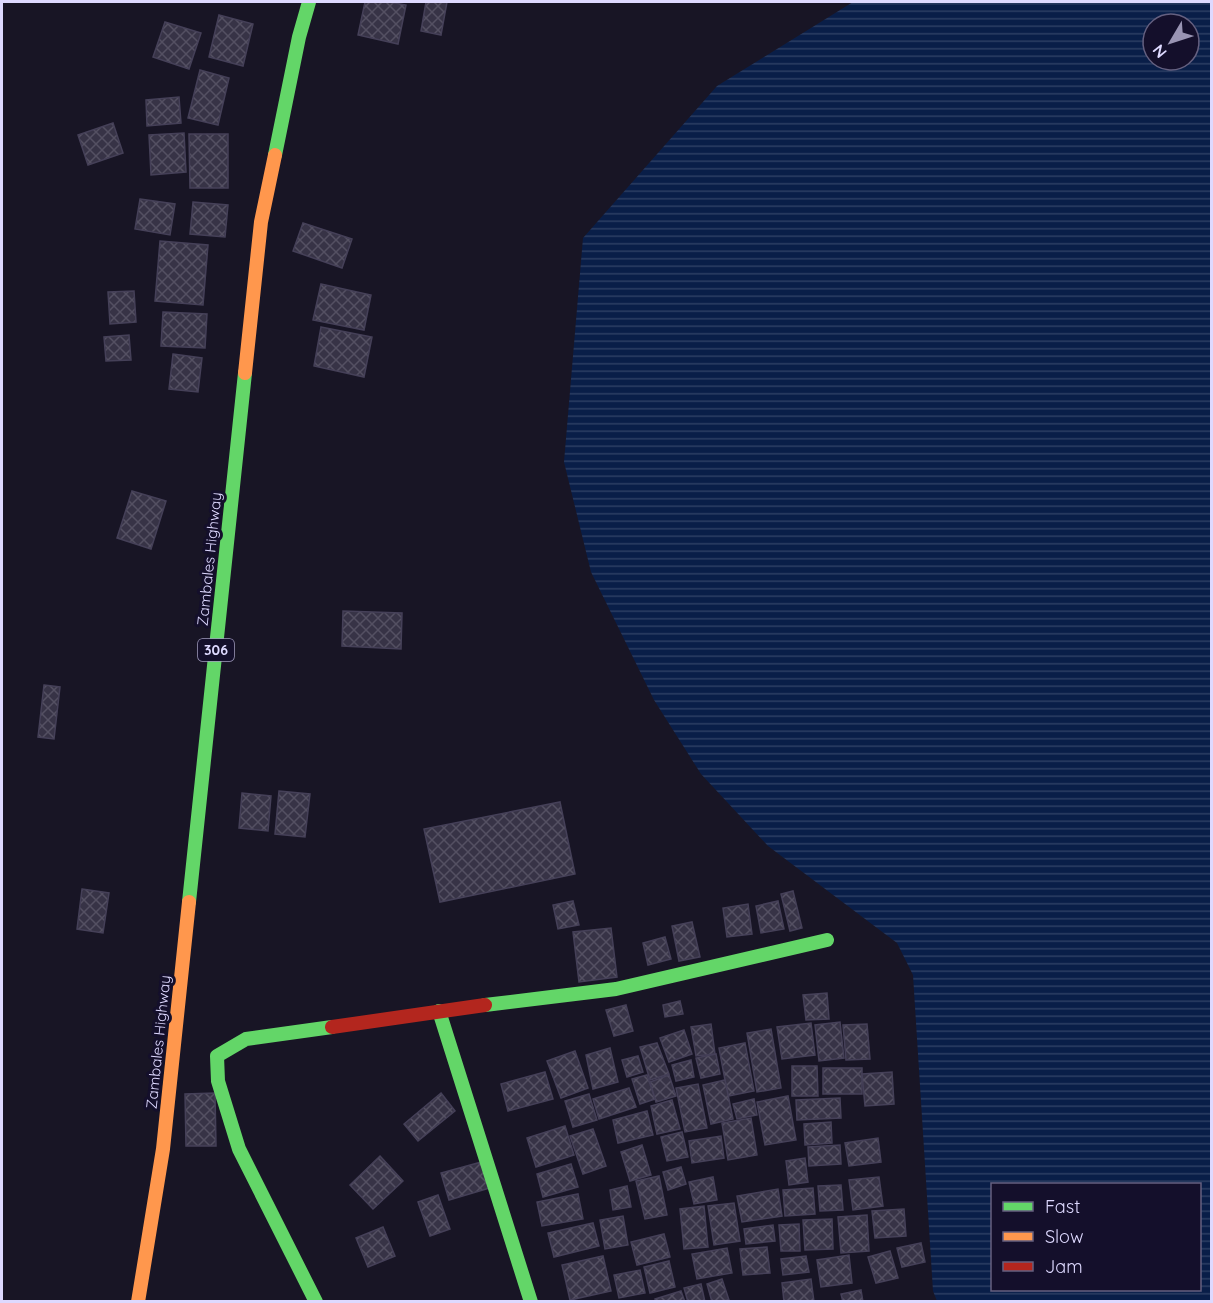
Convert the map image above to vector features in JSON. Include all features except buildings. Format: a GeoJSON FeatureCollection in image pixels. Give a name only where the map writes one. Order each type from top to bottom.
{"type":"FeatureCollection","features":[{"type":"Feature","properties":{"kind":"main road","name":"Zambales Highway"},"geometry":{"type":"LineString","coordinates":[[138,1302],[163,1149],[261,222],[299,37],[309,2]]}},
{"type":"Feature","properties":{"kind":"main road"},"geometry":{"type":"LineString","coordinates":[[316,1302],[239,1149],[218,1081],[217,1056],[246,1039],[439,1011],[616,989],[827,940]]}},
{"type":"Feature","properties":{"kind":"main road"},"geometry":{"type":"LineString","coordinates":[[439,1011],[531,1302]]}},
{"type":"Feature","properties":{"kind":"water"},"geometry":{"type":"Polygon","coordinates":[[[853,2],[1211,2],[1211,1301],[937,1301],[933,1291],[913,975],[897,943],[768,846],[701,774],[654,700],[591,572],[564,462],[583,238],[717,86],[853,2]]]}},
{"type":"Feature","properties":{"kind":"traffic: fast"},"geometry":{"type":"LineString","coordinates":[[275,155],[299,37],[309,2]]}},
{"type":"Feature","properties":{"kind":"traffic: fast"},"geometry":{"type":"LineString","coordinates":[[189,902],[245,373]]}},
{"type":"Feature","properties":{"kind":"traffic: fast"},"geometry":{"type":"LineString","coordinates":[[485,1005],[616,989],[827,940]]}},
{"type":"Feature","properties":{"kind":"traffic: fast"},"geometry":{"type":"LineString","coordinates":[[439,1011],[531,1302]]}},
{"type":"Feature","properties":{"kind":"traffic: fast"},"geometry":{"type":"LineString","coordinates":[[316,1302],[239,1149],[218,1081],[217,1056],[246,1039],[332,1027]]}},
{"type":"Feature","properties":{"kind":"traffic: slow"},"geometry":{"type":"LineString","coordinates":[[245,373],[261,222],[275,155]]}},
{"type":"Feature","properties":{"kind":"traffic: slow"},"geometry":{"type":"LineString","coordinates":[[138,1302],[163,1149],[189,902]]}},
{"type":"Feature","properties":{"kind":"traffic: jam"},"geometry":{"type":"LineString","coordinates":[[332,1027],[485,1005]]}}]}
